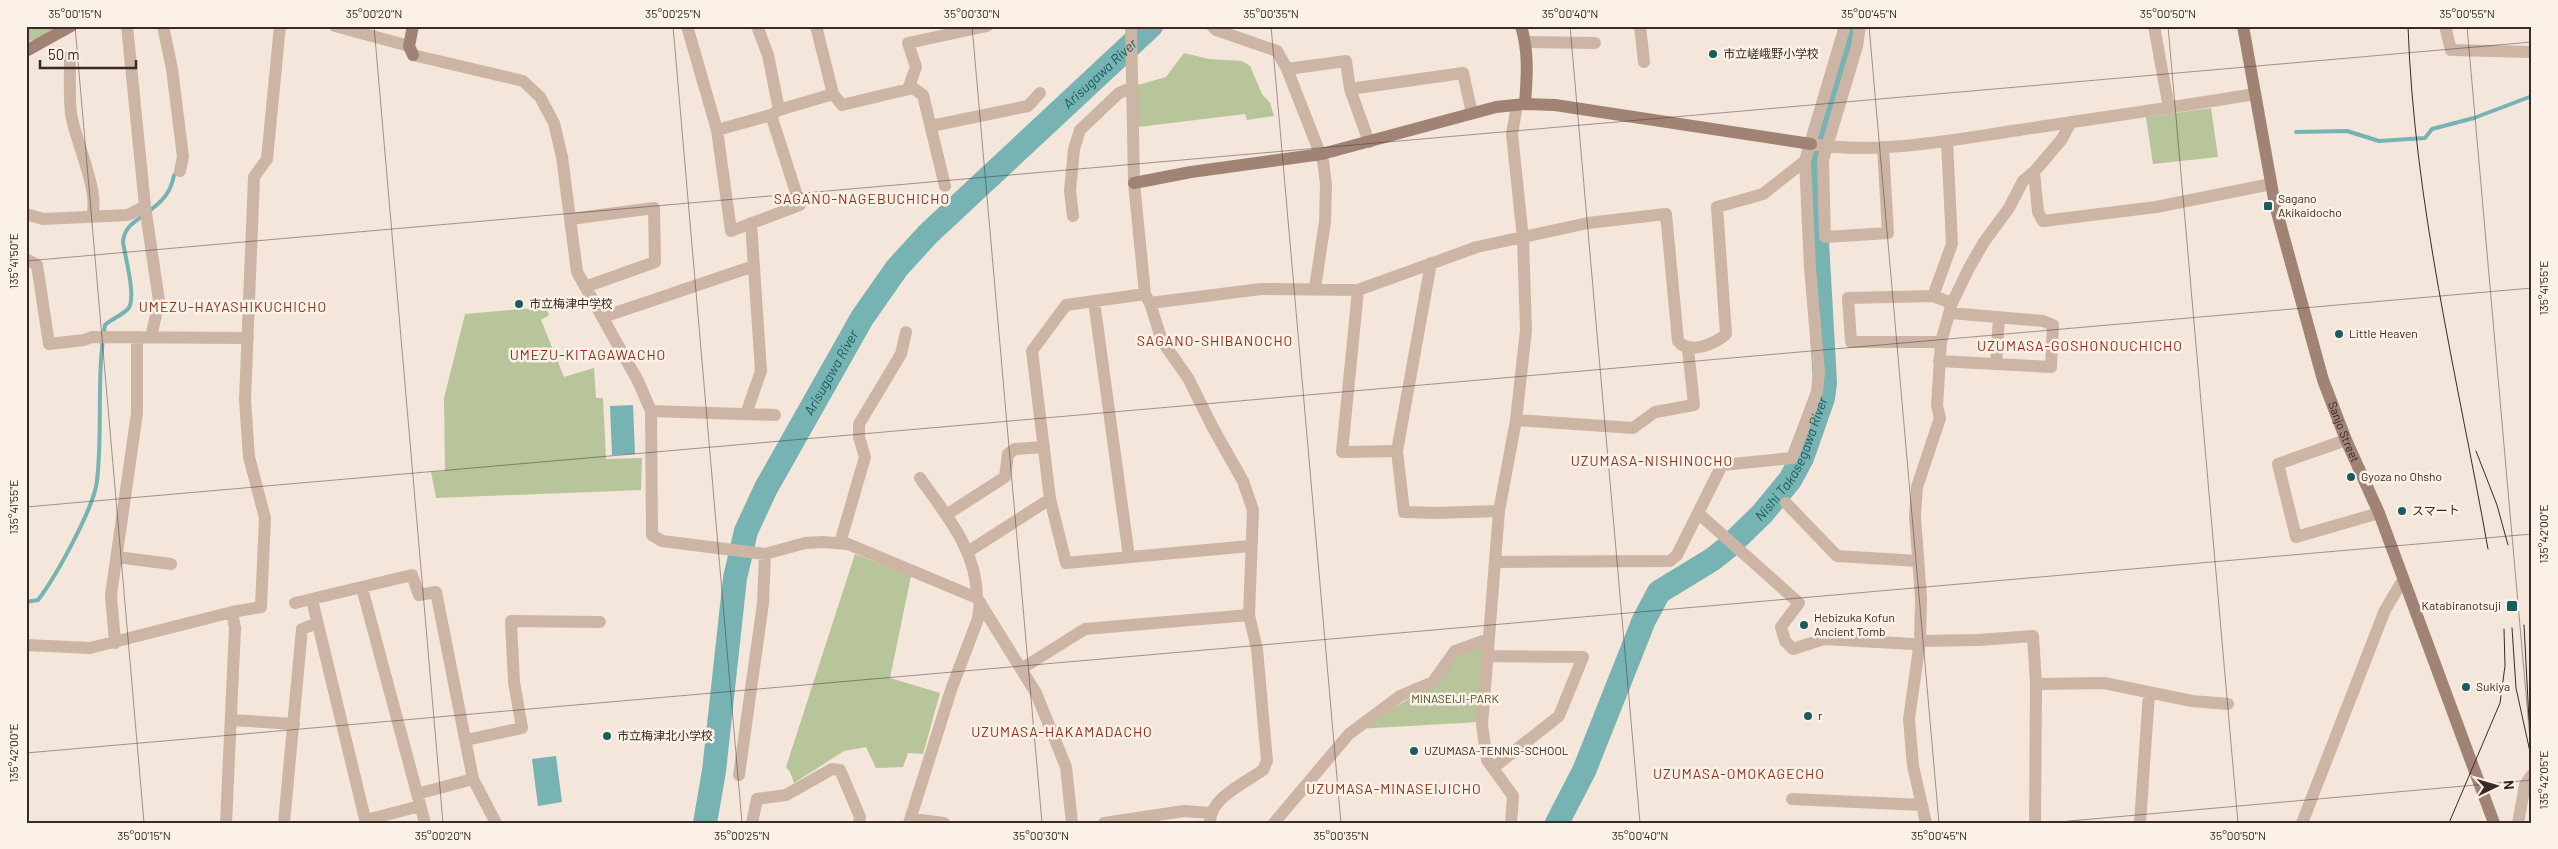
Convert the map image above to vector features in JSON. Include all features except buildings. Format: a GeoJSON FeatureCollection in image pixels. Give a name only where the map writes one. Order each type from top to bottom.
{"type":"FeatureCollection","features":[{"type":"Feature","properties":{"kind":"main road"},"geometry":{"type":"LineString","coordinates":[[26,51],[71,26]]}},
{"type":"Feature","properties":{"kind":"main road"},"geometry":{"type":"LineString","coordinates":[[411,51],[413,26]]}},
{"type":"Feature","properties":{"kind":"main road"},"geometry":{"type":"LineString","coordinates":[[1521,26],[1526,42],[1528,66],[1521,104]]}},
{"type":"Feature","properties":{"kind":"main road","name":"Sanjo Street"},"geometry":{"type":"LineString","coordinates":[[2243,26],[2271,184],[2321,372],[2346,440],[2379,513],[2494,823]]}},
{"type":"Feature","properties":{"kind":"main road"},"geometry":{"type":"LineString","coordinates":[[1134,183],[1191,172],[1322,154],[1472,114],[1521,104],[1555,105],[1811,144]]}},
{"type":"Feature","properties":{"kind":"street"},"geometry":{"type":"LineString","coordinates":[[127,26],[145,206],[159,301],[151,337]]}},
{"type":"Feature","properties":{"kind":"street"},"geometry":{"type":"LineString","coordinates":[[163,26],[172,69],[183,157],[180,171]]}},
{"type":"Feature","properties":{"kind":"street"},"geometry":{"type":"LineString","coordinates":[[26,645],[90,648],[232,612],[261,607],[265,518],[250,457],[245,400],[254,177],[267,159],[280,26]]}},
{"type":"Feature","properties":{"kind":"street"},"geometry":{"type":"LineString","coordinates":[[336,26],[411,51],[524,81],[540,97],[554,122],[562,157],[578,272],[584,287],[603,317],[638,381],[651,411],[652,535],[662,542],[760,554],[805,543],[848,544],[978,600],[1036,693],[1066,767],[1071,823]]}},
{"type":"Feature","properties":{"kind":"street"},"geometry":{"type":"LineString","coordinates":[[687,26],[717,130],[731,231],[800,205],[775,113],[768,55],[757,26]]}},
{"type":"Feature","properties":{"kind":"street"},"geometry":{"type":"LineString","coordinates":[[816,26],[832,94],[842,105],[913,88],[923,95],[945,186]]}},
{"type":"Feature","properties":{"kind":"street"},"geometry":{"type":"LineString","coordinates":[[908,89],[916,67],[908,43],[987,26]]}},
{"type":"Feature","properties":{"kind":"street"},"geometry":{"type":"LineString","coordinates":[[1104,823],[1184,811],[1210,818],[1218,802],[1263,770],[1267,762],[1257,649],[1249,615],[1252,510],[1243,481],[1188,378],[1162,342],[1148,299],[1134,183],[1131,26]]}},
{"type":"Feature","properties":{"kind":"street"},"geometry":{"type":"LineString","coordinates":[[1212,26],[1216,30],[1277,51],[1287,69],[1322,154],[1326,184],[1326,222],[1315,288]]}},
{"type":"Feature","properties":{"kind":"street"},"geometry":{"type":"LineString","coordinates":[[1640,26],[1644,62]]}},
{"type":"Feature","properties":{"kind":"street"},"geometry":{"type":"LineString","coordinates":[[1495,562],[1670,561],[1677,555],[1722,466],[1792,458],[1817,392],[1819,372],[1810,268],[1805,161],[1845,26]]}},
{"type":"Feature","properties":{"kind":"street"},"geometry":{"type":"LineString","coordinates":[[1860,26],[1857,46],[1823,160],[1825,237],[1888,233],[1883,147]]}},
{"type":"Feature","properties":{"kind":"street"},"geometry":{"type":"LineString","coordinates":[[2154,26],[2169,108]]}},
{"type":"Feature","properties":{"kind":"street"},"geometry":{"type":"LineString","coordinates":[[2445,26],[2451,50],[2532,52]]}},
{"type":"Feature","properties":{"kind":"street"},"geometry":{"type":"LineString","coordinates":[[1842,40],[1857,46]]}},
{"type":"Feature","properties":{"kind":"street"},"geometry":{"type":"LineString","coordinates":[[1526,42],[1595,43]]}},
{"type":"Feature","properties":{"kind":"street"},"geometry":{"type":"LineString","coordinates":[[70,56],[71,114],[88,172],[95,208],[92,215]]}},
{"type":"Feature","properties":{"kind":"street"},"geometry":{"type":"LineString","coordinates":[[1287,69],[1346,61],[1350,89],[1369,142]]}},
{"type":"Feature","properties":{"kind":"street"},"geometry":{"type":"LineString","coordinates":[[1350,89],[1463,73],[1472,114]]}},
{"type":"Feature","properties":{"kind":"street"},"geometry":{"type":"LineString","coordinates":[[1074,216],[1070,191],[1074,149],[1080,130],[1119,93],[1133,87]]}},
{"type":"Feature","properties":{"kind":"street"},"geometry":{"type":"LineString","coordinates":[[717,130],[832,94]]}},
{"type":"Feature","properties":{"kind":"street"},"geometry":{"type":"LineString","coordinates":[[931,126],[1028,106],[1040,94]]}},
{"type":"Feature","properties":{"kind":"street"},"geometry":{"type":"LineString","coordinates":[[1811,144],[1883,147],[1947,141],[2256,94]]}},
{"type":"Feature","properties":{"kind":"street"},"geometry":{"type":"LineString","coordinates":[[1511,823],[1513,796],[1487,760],[1482,725],[1499,511],[1516,420],[1526,330],[1522,238],[1512,134],[1521,104]]}},
{"type":"Feature","properties":{"kind":"street"},"geometry":{"type":"LineString","coordinates":[[1926,823],[1913,766],[1909,719],[1920,641],[1921,598],[1915,516],[1917,487],[1940,418],[1937,406],[1940,342],[1945,321],[1984,242],[2009,208],[2023,181],[2034,172],[2062,139],[2071,122]]}},
{"type":"Feature","properties":{"kind":"street"},"geometry":{"type":"LineString","coordinates":[[1933,296],[1952,244],[1947,141]]}},
{"type":"Feature","properties":{"kind":"street"},"geometry":{"type":"LineString","coordinates":[[1250,546],[1066,563],[1050,499],[1032,351],[1066,305],[1094,301],[1148,299],[1261,289],[1315,288],[1358,290],[1477,247],[1588,222],[1666,214],[1678,341],[1682,347],[1688,349],[1718,341],[1726,334],[1717,207],[1763,194],[1805,161]]}},
{"type":"Feature","properties":{"kind":"street"},"geometry":{"type":"LineString","coordinates":[[2034,172],[2038,212],[2043,221],[2156,207],[2271,184]]}},
{"type":"Feature","properties":{"kind":"street"},"geometry":{"type":"LineString","coordinates":[[26,214],[43,219],[92,215],[128,215],[145,206]]}},
{"type":"Feature","properties":{"kind":"street"},"geometry":{"type":"LineString","coordinates":[[570,219],[654,208],[655,262],[584,287]]}},
{"type":"Feature","properties":{"kind":"street"},"geometry":{"type":"LineString","coordinates":[[746,414],[761,371],[752,223]]}},
{"type":"Feature","properties":{"kind":"street"},"geometry":{"type":"LineString","coordinates":[[26,259],[37,265],[49,344],[84,340],[92,337],[248,338]]}},
{"type":"Feature","properties":{"kind":"street"},"geometry":{"type":"LineString","coordinates":[[1431,263],[1397,451],[1404,512],[1499,511]]}},
{"type":"Feature","properties":{"kind":"street"},"geometry":{"type":"LineString","coordinates":[[603,317],[754,266]]}},
{"type":"Feature","properties":{"kind":"street"},"geometry":{"type":"LineString","coordinates":[[1358,290],[1342,452],[1397,451]]}},
{"type":"Feature","properties":{"kind":"street"},"geometry":{"type":"LineString","coordinates":[[1939,361],[2051,367],[2052,325],[2043,321],[1999,317],[1951,308],[1933,296],[1848,298],[1850,342],[1940,342]]}},
{"type":"Feature","properties":{"kind":"street"},"geometry":{"type":"LineString","coordinates":[[1094,301],[1129,557]]}},
{"type":"Feature","properties":{"kind":"street"},"geometry":{"type":"LineString","coordinates":[[1996,364],[1999,317]]}},
{"type":"Feature","properties":{"kind":"street"},"geometry":{"type":"LineString","coordinates":[[840,543],[866,457],[858,437],[859,424],[902,354],[906,332]]}},
{"type":"Feature","properties":{"kind":"street"},"geometry":{"type":"LineString","coordinates":[[115,643],[111,595],[137,413],[137,337]]}},
{"type":"Feature","properties":{"kind":"street"},"geometry":{"type":"LineString","coordinates":[[1516,420],[1633,428],[1655,412],[1694,405],[1688,349]]}},
{"type":"Feature","properties":{"kind":"street"},"geometry":{"type":"LineString","coordinates":[[651,411],[775,414]]}},
{"type":"Feature","properties":{"kind":"street"},"geometry":{"type":"LineString","coordinates":[[2346,440],[2278,464],[2296,537],[2379,513]]}},
{"type":"Feature","properties":{"kind":"street"},"geometry":{"type":"LineString","coordinates":[[946,515],[1005,477],[1008,454],[1015,449],[1044,447]]}},
{"type":"Feature","properties":{"kind":"street"},"geometry":{"type":"LineString","coordinates":[[920,478],[969,551],[977,580],[978,619],[947,702],[911,821],[944,823]]}},
{"type":"Feature","properties":{"kind":"street"},"geometry":{"type":"LineString","coordinates":[[969,551],[1050,499]]}},
{"type":"Feature","properties":{"kind":"street"},"geometry":{"type":"LineString","coordinates":[[1786,503],[1837,556],[1918,561]]}},
{"type":"Feature","properties":{"kind":"street"},"geometry":{"type":"LineString","coordinates":[[1698,513],[1799,603],[1781,627],[1785,641],[1793,649],[1824,638],[1913,644],[1920,641],[1978,640],[2033,636],[2036,684],[2035,823]]}},
{"type":"Feature","properties":{"kind":"street"},"geometry":{"type":"LineString","coordinates":[[739,775],[762,603],[760,554]]}},
{"type":"Feature","properties":{"kind":"street"},"geometry":{"type":"LineString","coordinates":[[117,557],[171,564]]}},
{"type":"Feature","properties":{"kind":"street"},"geometry":{"type":"LineString","coordinates":[[295,603],[412,575],[418,594],[436,592],[473,779],[496,823]]}},
{"type":"Feature","properties":{"kind":"street"},"geometry":{"type":"LineString","coordinates":[[2302,823],[2385,610],[2403,580]]}},
{"type":"Feature","properties":{"kind":"street"},"geometry":{"type":"LineString","coordinates":[[362,588],[425,823]]}},
{"type":"Feature","properties":{"kind":"street"},"geometry":{"type":"LineString","coordinates":[[312,600],[366,822],[473,779]]}},
{"type":"Feature","properties":{"kind":"street"},"geometry":{"type":"LineString","coordinates":[[226,823],[235,628],[232,612]]}},
{"type":"Feature","properties":{"kind":"street"},"geometry":{"type":"LineString","coordinates":[[1021,669],[1085,629],[1249,615]]}},
{"type":"Feature","properties":{"kind":"street"},"geometry":{"type":"LineString","coordinates":[[466,740],[522,728],[514,682],[511,621],[600,622]]}},
{"type":"Feature","properties":{"kind":"street"},"geometry":{"type":"LineString","coordinates":[[284,823],[302,629],[317,623]]}},
{"type":"Feature","properties":{"kind":"street"},"geometry":{"type":"LineString","coordinates":[[1274,823],[1348,734],[1400,696],[1432,682],[1455,652],[1489,640]]}},
{"type":"Feature","properties":{"kind":"street"},"geometry":{"type":"LineString","coordinates":[[1487,656],[1583,657],[1559,716],[1493,768]]}},
{"type":"Feature","properties":{"kind":"street"},"geometry":{"type":"LineString","coordinates":[[2036,684],[2104,683],[2149,693],[2228,704]]}},
{"type":"Feature","properties":{"kind":"street"},"geometry":{"type":"LineString","coordinates":[[2140,823],[2149,693]]}},
{"type":"Feature","properties":{"kind":"street"},"geometry":{"type":"LineString","coordinates":[[232,720],[294,724]]}},
{"type":"Feature","properties":{"kind":"street"},"geometry":{"type":"LineString","coordinates":[[752,823],[757,799],[786,795],[832,769],[840,770],[860,817],[859,823]]}},
{"type":"Feature","properties":{"kind":"street"},"geometry":{"type":"LineString","coordinates":[[2518,823],[2525,785],[2532,774]]}},
{"type":"Feature","properties":{"kind":"street"},"geometry":{"type":"LineString","coordinates":[[1792,799],[1922,805]]}},
{"type":"Feature","properties":{"kind":"green space"},"geometry":{"type":"Polygon","coordinates":[[[32,26],[58,26],[39,38],[26,42],[26,30],[32,26]]]}},
{"type":"Feature","properties":{"kind":"green space"},"geometry":{"type":"Polygon","coordinates":[[[1184,53],[1209,59],[1242,61],[1250,66],[1262,94],[1270,103],[1274,116],[1247,120],[1245,114],[1138,127],[1138,85],[1166,77],[1184,53]]]}},
{"type":"Feature","properties":{"kind":"green space"},"geometry":{"type":"Polygon","coordinates":[[[2211,108],[2218,157],[2153,164],[2146,117],[2211,108]]]}},
{"type":"Feature","properties":{"kind":"green space"},"geometry":{"type":"Polygon","coordinates":[[[546,307],[549,315],[541,320],[564,377],[594,368],[596,398],[603,398],[606,459],[642,458],[641,490],[436,498],[431,472],[445,471],[444,398],[465,314],[546,307]]]}},
{"type":"Feature","properties":{"kind":"green space"},"geometry":{"type":"Polygon","coordinates":[[[855,554],[911,576],[890,678],[940,693],[923,754],[908,753],[903,767],[876,768],[866,747],[844,751],[794,783],[786,767],[855,554]]]}},
{"type":"Feature","properties":{"kind":"green space","name":"MINASEIJI-PARK"},"geometry":{"type":"Polygon","coordinates":[[[1486,643],[1479,722],[1357,729],[1433,685],[1456,653],[1486,643]]]}},
{"type":"Feature","properties":{"kind":"water"},"geometry":{"type":"Polygon","coordinates":[[[633,405],[635,454],[612,455],[610,406],[633,405]]]}},
{"type":"Feature","properties":{"kind":"water"},"geometry":{"type":"Polygon","coordinates":[[[556,756],[562,802],[538,806],[532,759],[556,756]]]}},
{"type":"Feature","properties":{"kind":"waterway","name":"Arisugawa River"},"geometry":{"type":"LineString","coordinates":[[705,823],[714,771],[735,578],[746,531],[766,488],[862,318],[897,268],[928,234],[1151,26]]}},
{"type":"Feature","properties":{"kind":"waterway","name":"Nishi Takasegawa River"},"geometry":{"type":"LineString","coordinates":[[1557,823],[1584,771],[1644,620],[1659,592],[1713,559],[1728,547],[1762,514],[1790,480],[1802,458],[1823,398],[1825,383],[1813,171],[1852,26]]}},
{"type":"Feature","properties":{"kind":"waterway"},"geometry":{"type":"LineString","coordinates":[[2296,132],[2347,131],[2379,141],[2425,138],[2432,129],[2474,118],[2532,96]]}},
{"type":"Feature","properties":{"kind":"waterway"},"geometry":{"type":"LineString","coordinates":[[149,211],[166,196],[174,175]]}},
{"type":"Feature","properties":{"kind":"waterway"},"geometry":{"type":"LineString","coordinates":[[26,602],[38,600],[54,576],[73,542],[94,493],[99,462],[100,384],[105,325],[126,311],[130,304],[130,277],[123,242],[125,233],[130,226],[144,215]]}},
{"type":"Feature","properties":{"kind":"tram line"},"geometry":{"type":"LineString","coordinates":[[2408,26],[2412,92],[2428,223],[2488,549]]}},
{"type":"Feature","properties":{"kind":"tram line"},"geometry":{"type":"LineString","coordinates":[[2476,451],[2497,505],[2508,545]]}},
{"type":"Feature","properties":{"kind":"tram line"},"geometry":{"type":"LineString","coordinates":[[2524,625],[2529,720]]}},
{"type":"Feature","properties":{"kind":"tram line"},"geometry":{"type":"LineString","coordinates":[[2512,628],[2516,688],[2532,761]]}},
{"type":"Feature","properties":{"kind":"tram line"},"geometry":{"type":"LineString","coordinates":[[2449,823],[2500,703],[2505,666],[2504,629]]}},
{"type":"Feature","properties":{"kind":"place","name":"市立嵯峨野小学校"},"geometry":{"type":"Point","coordinates":[1713,54]}},
{"type":"Feature","properties":{"kind":"place","name":"Sagano Akikaidocho"},"geometry":{"type":"Point","coordinates":[2268,206]}},
{"type":"Feature","properties":{"kind":"place","name":"市立梅津中学校"},"geometry":{"type":"Point","coordinates":[519,304]}},
{"type":"Feature","properties":{"kind":"place","name":"Little Heaven"},"geometry":{"type":"Point","coordinates":[2339,334]}},
{"type":"Feature","properties":{"kind":"place","name":"Gyoza no Ohsho"},"geometry":{"type":"Point","coordinates":[2351,477]}},
{"type":"Feature","properties":{"kind":"place","name":"スマート"},"geometry":{"type":"Point","coordinates":[2402,511]}},
{"type":"Feature","properties":{"kind":"place","name":"Katabiranotsuji"},"geometry":{"type":"Point","coordinates":[2512,606]}},
{"type":"Feature","properties":{"kind":"place","name":"Hebizuka Kofun Ancient Tomb"},"geometry":{"type":"Point","coordinates":[1804,625]}},
{"type":"Feature","properties":{"kind":"place","name":"Sukiya"},"geometry":{"type":"Point","coordinates":[2466,687]}},
{"type":"Feature","properties":{"kind":"place","name":"r"},"geometry":{"type":"Point","coordinates":[1808,716]}},
{"type":"Feature","properties":{"kind":"place","name":"市立梅津北小学校"},"geometry":{"type":"Point","coordinates":[607,736]}},
{"type":"Feature","properties":{"kind":"place","name":"UZUMASA-TENNIS-SCHOOL"},"geometry":{"type":"Point","coordinates":[1414,751]}},
{"type":"Feature","properties":{"kind":"district","name":"SAGANO-NAGEBUCHICHO"},"geometry":{"type":"Point","coordinates":[862,199]}},
{"type":"Feature","properties":{"kind":"district","name":"UMEZU-HAYASHIKUCHICHO"},"geometry":{"type":"Point","coordinates":[233,307]}},
{"type":"Feature","properties":{"kind":"district","name":"SAGANO-SHIBANOCHO"},"geometry":{"type":"Point","coordinates":[1215,341]}},
{"type":"Feature","properties":{"kind":"district","name":"UZUMASA-GOSHONOUCHICHO"},"geometry":{"type":"Point","coordinates":[2080,346]}},
{"type":"Feature","properties":{"kind":"district","name":"UMEZU-KITAGAWACHO"},"geometry":{"type":"Point","coordinates":[588,355]}},
{"type":"Feature","properties":{"kind":"district","name":"UZUMASA-NISHINOCHO"},"geometry":{"type":"Point","coordinates":[1652,461]}},
{"type":"Feature","properties":{"kind":"district","name":"UZUMASA-HAKAMADACHO"},"geometry":{"type":"Point","coordinates":[1062,732]}},
{"type":"Feature","properties":{"kind":"district","name":"UZUMASA-OMOKAGECHO"},"geometry":{"type":"Point","coordinates":[1739,774]}},
{"type":"Feature","properties":{"kind":"district","name":"UZUMASA-MINASEIJICHO"},"geometry":{"type":"Point","coordinates":[1394,789]}}]}
